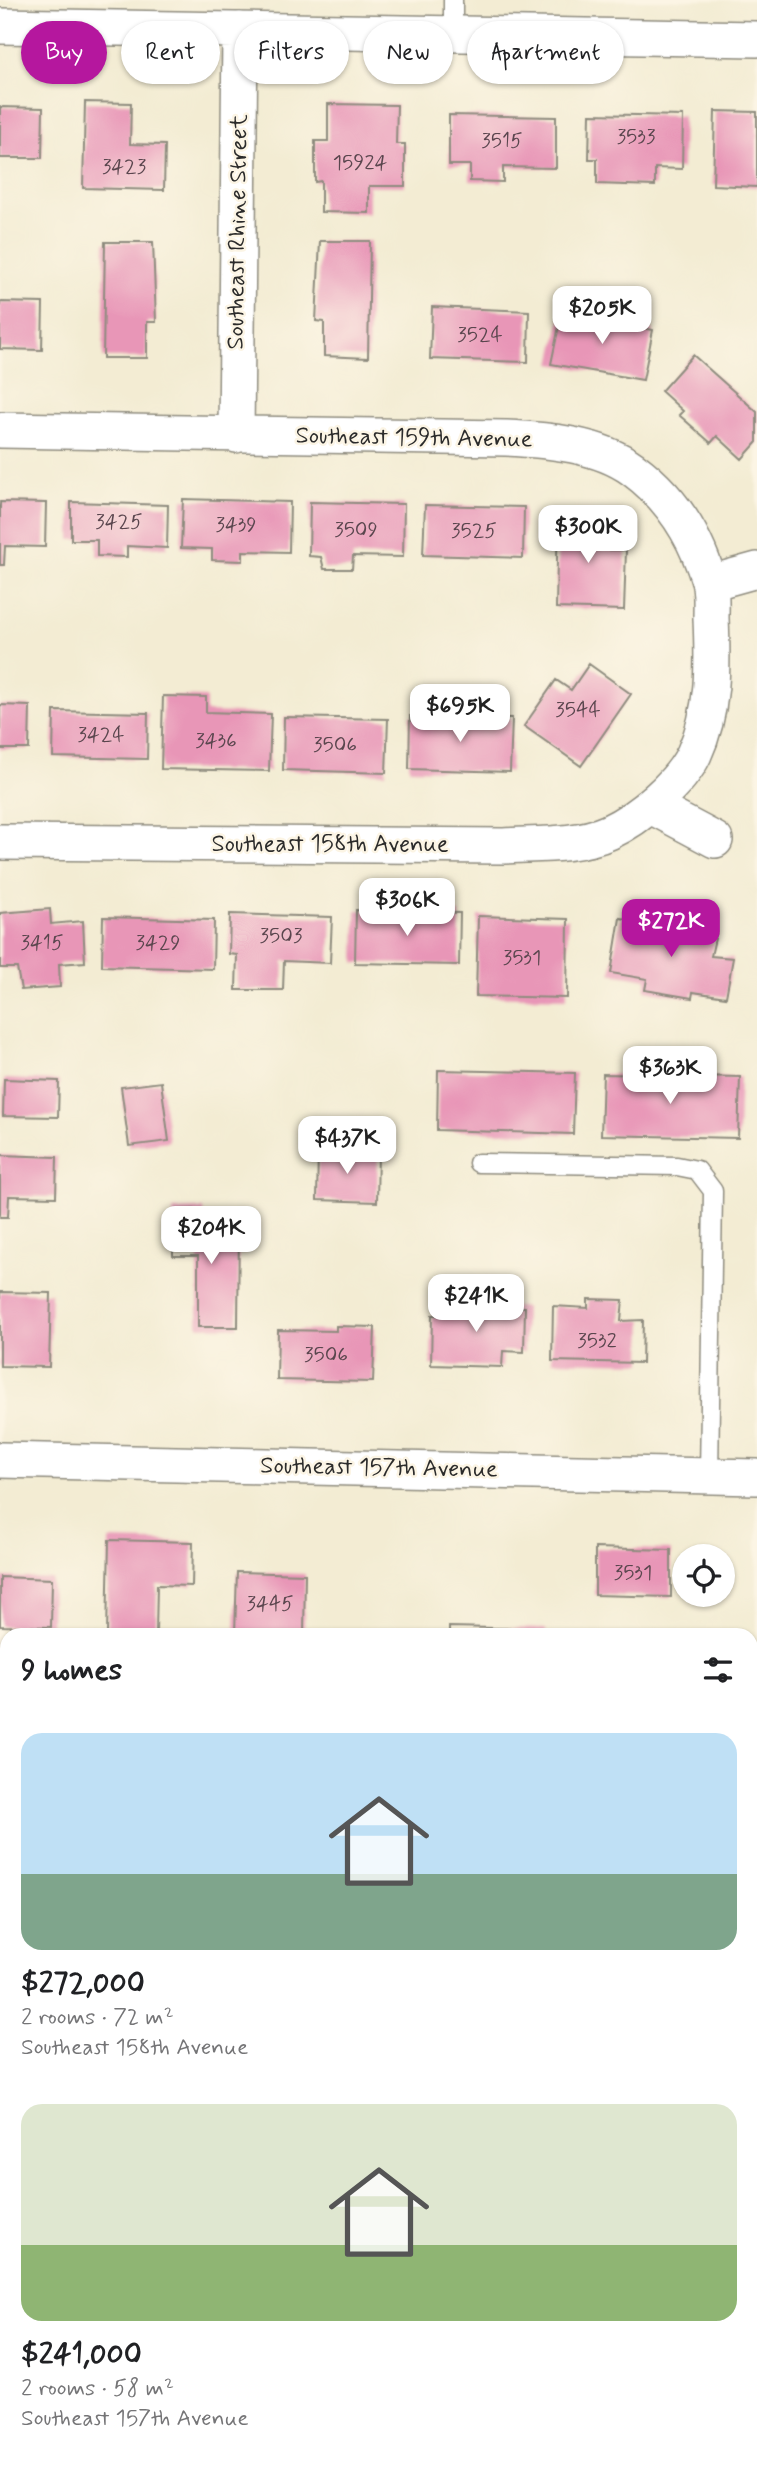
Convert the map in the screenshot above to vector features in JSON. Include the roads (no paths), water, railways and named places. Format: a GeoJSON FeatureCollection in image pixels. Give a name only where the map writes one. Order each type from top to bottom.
{"type":"FeatureCollection","features":[{"type":"Feature","properties":{"kind":"street"},"geometry":{"type":"LineString","coordinates":[[349,23],[453,17],[757,39]]}},
{"type":"Feature","properties":{"kind":"street"},"geometry":{"type":"LineString","coordinates":[[0,26],[234,30]]}},
{"type":"Feature","properties":{"kind":"street","name":"Southeast Rhine Street"},"geometry":{"type":"LineString","coordinates":[[236,435],[239,84]]}},
{"type":"Feature","properties":{"kind":"street","name":"Southeast 159th Avenue"},"geometry":{"type":"LineString","coordinates":[[0,430],[544,440],[594,451],[632,468],[666,497],[684,522],[710,583]]}},
{"type":"Feature","properties":{"kind":"street"},"geometry":{"type":"LineString","coordinates":[[710,583],[757,570]]}},
{"type":"Feature","properties":{"kind":"street","name":"Southeast 158th Avenue"},"geometry":{"type":"LineString","coordinates":[[0,842],[504,846],[570,842],[607,833],[651,806],[692,757],[708,716],[713,660],[710,583]]}},
{"type":"Feature","properties":{"kind":"street"},"geometry":{"type":"LineString","coordinates":[[651,806],[715,840]]}},
{"type":"Feature","properties":{"kind":"street","name":"Southeast 157th Avenue"},"geometry":{"type":"LineString","coordinates":[[0,1460],[757,1477]]}},
{"type":"Feature","properties":{"kind":"lane"},"geometry":{"type":"LineString","coordinates":[[478,1163],[677,1166],[697,1170],[713,1191],[709,1476]]}}]}
